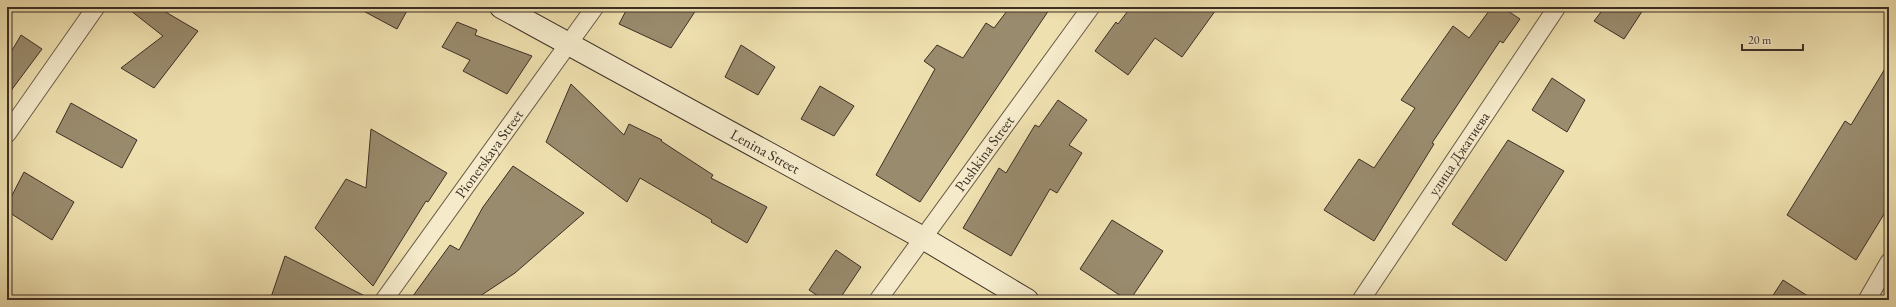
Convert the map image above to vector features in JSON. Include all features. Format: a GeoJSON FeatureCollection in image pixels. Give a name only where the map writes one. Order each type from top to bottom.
{"type":"FeatureCollection","features":[{"type":"Feature","properties":{"kind":"street"},"geometry":{"type":"LineString","coordinates":[[7,134],[96,7]]}},
{"type":"Feature","properties":{"kind":"street","name":"Lenina Street"},"geometry":{"type":"LineString","coordinates":[[501,7],[923,238],[1027,300]]}},
{"type":"Feature","properties":{"kind":"street","name":"Pionerskaya Street"},"geometry":{"type":"LineString","coordinates":[[384,300],[595,7]]}},
{"type":"Feature","properties":{"kind":"street","name":"Pushkina Street"},"geometry":{"type":"LineString","coordinates":[[878,300],[1091,7]]}},
{"type":"Feature","properties":{"kind":"street","name":"улица Джатиева"},"geometry":{"type":"LineString","coordinates":[[1361,300],[1557,7]]}},
{"type":"Feature","properties":{"kind":"street"},"geometry":{"type":"LineString","coordinates":[[1867,300],[1889,262]]}},
{"type":"Feature","properties":{"kind":"building"},"geometry":{"type":"Polygon","coordinates":[[[126,7],[157,7],[198,31],[154,88],[121,68],[163,36],[126,7]]]}},
{"type":"Feature","properties":{"kind":"building"},"geometry":{"type":"Polygon","coordinates":[[[356,7],[409,7],[397,29],[356,7]]]}},
{"type":"Feature","properties":{"kind":"building"},"geometry":{"type":"Polygon","coordinates":[[[628,7],[698,7],[671,48],[619,24],[628,7]]]}},
{"type":"Feature","properties":{"kind":"building"},"geometry":{"type":"Polygon","coordinates":[[[1010,7],[1051,7],[920,202],[876,175],[935,69],[924,61],[937,45],[963,58],[986,23],[994,28],[1010,7]]]}},
{"type":"Feature","properties":{"kind":"building"},"geometry":{"type":"Polygon","coordinates":[[[1131,7],[1218,7],[1182,57],[1155,38],[1128,75],[1095,51],[1116,22],[1118,24],[1131,7]]]}},
{"type":"Feature","properties":{"kind":"building"},"geometry":{"type":"Polygon","coordinates":[[[1492,7],[1502,7],[1520,19],[1503,43],[1500,41],[1432,143],[1434,144],[1374,241],[1324,210],[1359,159],[1374,168],[1415,108],[1401,100],[1453,26],[1469,38],[1492,7]]]}},
{"type":"Feature","properties":{"kind":"building"},"geometry":{"type":"Polygon","coordinates":[[[1605,7],[1645,7],[1624,39],[1594,21],[1605,7]]]}},
{"type":"Feature","properties":{"kind":"building"},"geometry":{"type":"Polygon","coordinates":[[[457,22],[477,30],[475,35],[532,56],[507,94],[463,71],[470,60],[442,47],[457,22]]]}},
{"type":"Feature","properties":{"kind":"building"},"geometry":{"type":"Polygon","coordinates":[[[21,35],[42,49],[7,96],[7,59],[21,35]]]}},
{"type":"Feature","properties":{"kind":"building"},"geometry":{"type":"Polygon","coordinates":[[[741,45],[775,67],[758,95],[725,77],[741,45]]]}},
{"type":"Feature","properties":{"kind":"building"},"geometry":{"type":"Polygon","coordinates":[[[1889,62],[1889,206],[1856,260],[1787,215],[1845,121],[1851,125],[1889,62]]]}},
{"type":"Feature","properties":{"kind":"building"},"geometry":{"type":"Polygon","coordinates":[[[1552,78],[1585,100],[1567,132],[1532,110],[1552,78]]]}},
{"type":"Feature","properties":{"kind":"building"},"geometry":{"type":"Polygon","coordinates":[[[571,84],[624,135],[629,124],[662,140],[661,141],[713,175],[711,178],[767,207],[747,243],[711,222],[712,220],[640,178],[627,202],[546,142],[571,84]]]}},
{"type":"Feature","properties":{"kind":"building"},"geometry":{"type":"Polygon","coordinates":[[[820,86],[854,106],[834,136],[801,119],[820,86]]]}},
{"type":"Feature","properties":{"kind":"building"},"geometry":{"type":"Polygon","coordinates":[[[1058,100],[1087,120],[1069,145],[1082,153],[1057,193],[1050,189],[1011,256],[963,228],[999,168],[1006,173],[1035,125],[1039,127],[1058,100]]]}},
{"type":"Feature","properties":{"kind":"building"},"geometry":{"type":"Polygon","coordinates":[[[71,103],[137,140],[122,168],[56,132],[71,103]]]}},
{"type":"Feature","properties":{"kind":"building"},"geometry":{"type":"Polygon","coordinates":[[[371,129],[447,173],[428,202],[426,201],[373,286],[315,228],[346,179],[366,188],[371,129]]]}},
{"type":"Feature","properties":{"kind":"building"},"geometry":{"type":"Polygon","coordinates":[[[1508,140],[1564,171],[1506,261],[1452,224],[1508,140]]]}},
{"type":"Feature","properties":{"kind":"building"},"geometry":{"type":"Polygon","coordinates":[[[513,166],[584,213],[515,273],[474,300],[410,300],[450,245],[459,250],[483,207],[513,166]]]}},
{"type":"Feature","properties":{"kind":"building"},"geometry":{"type":"Polygon","coordinates":[[[24,172],[74,202],[52,240],[7,211],[7,205],[24,172]]]}},
{"type":"Feature","properties":{"kind":"building"},"geometry":{"type":"Polygon","coordinates":[[[1112,220],[1163,251],[1130,300],[1127,300],[1080,269],[1112,220]]]}},
{"type":"Feature","properties":{"kind":"building"},"geometry":{"type":"Polygon","coordinates":[[[836,250],[861,267],[839,300],[824,300],[809,290],[836,250]]]}},
{"type":"Feature","properties":{"kind":"building"},"geometry":{"type":"Polygon","coordinates":[[[285,256],[373,300],[270,300],[285,256]]]}},
{"type":"Feature","properties":{"kind":"building"},"geometry":{"type":"Polygon","coordinates":[[[1783,280],[1814,300],[1770,300],[1783,280]]]}}]}
